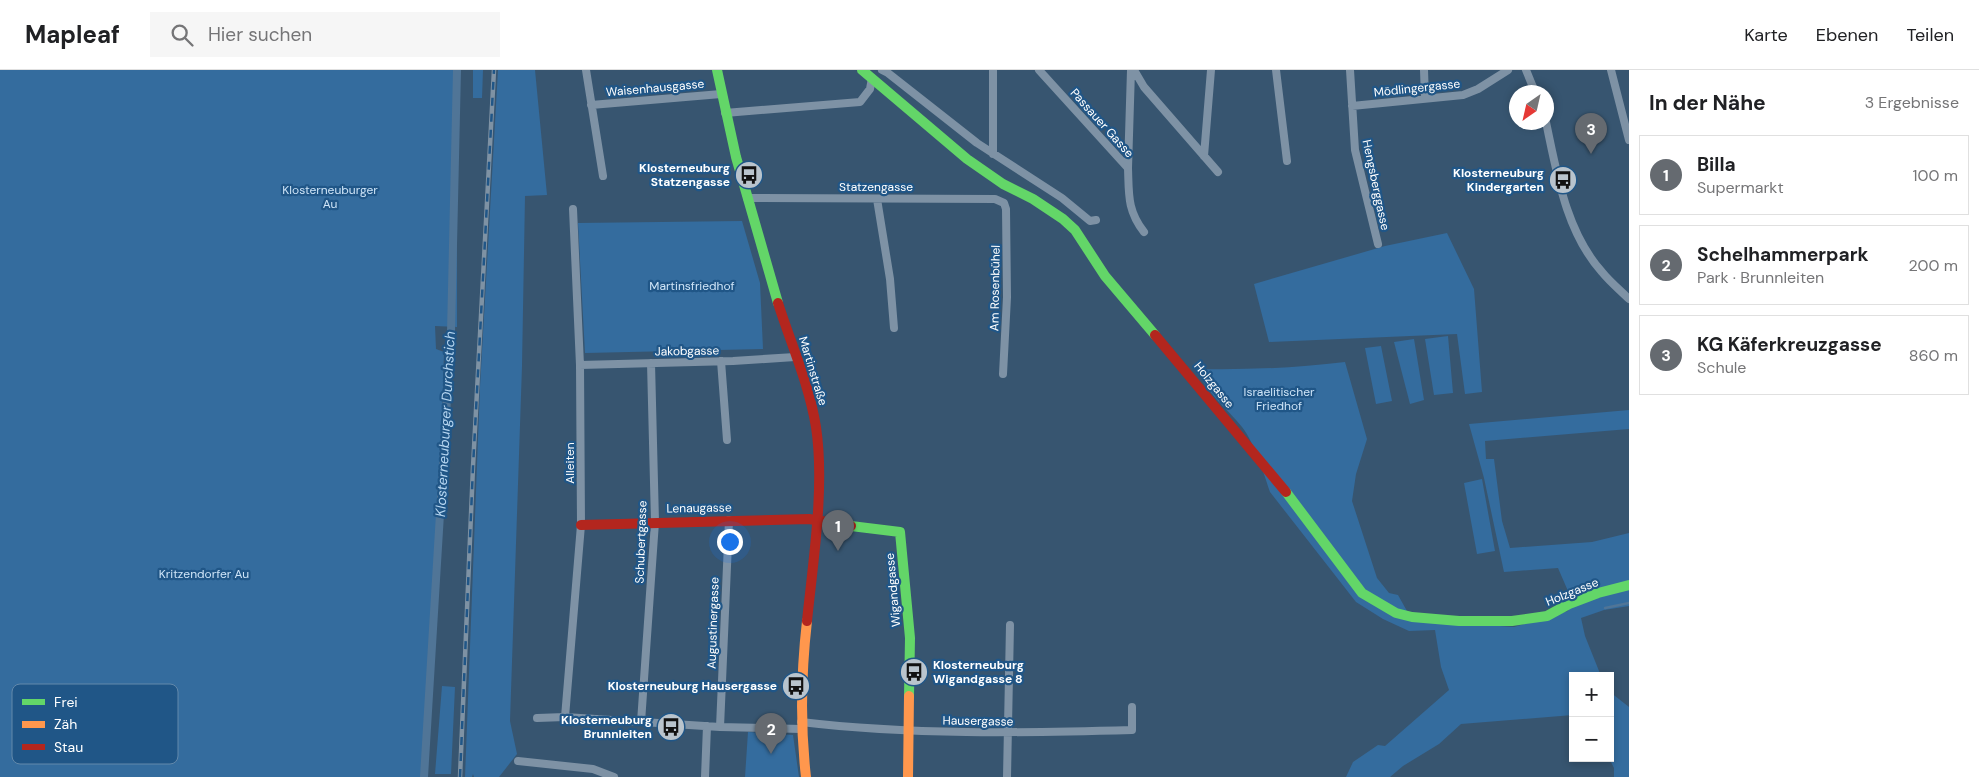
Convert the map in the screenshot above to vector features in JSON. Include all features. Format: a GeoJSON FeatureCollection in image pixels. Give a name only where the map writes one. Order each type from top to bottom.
{"type":"FeatureCollection","features":[{"type":"Feature","properties":{"kind":"street","name":"Waisenhausgasse"},"geometry":{"type":"LineString","coordinates":[[586,70],[603,176]]}},
{"type":"Feature","properties":{"kind":"street","name":"Martinstraße"},"geometry":{"type":"LineString","coordinates":[[717,70],[724,114],[795,357],[811,402],[818,445],[817,521],[802,684],[801,726],[806,777]]}},
{"type":"Feature","properties":{"kind":"street","name":"Holzgasse"},"geometry":{"type":"LineString","coordinates":[[862,70],[967,159],[1003,184],[1032,199],[1063,219],[1075,230],[1105,276],[1288,494],[1362,593],[1370,599],[1396,613],[1412,617],[1458,621],[1512,621],[1547,616],[1569,604],[1598,593],[1629,585]]}},
{"type":"Feature","properties":{"kind":"street"},"geometry":{"type":"LineString","coordinates":[[882,70],[888,72],[977,144],[1062,198],[1090,222],[1096,220]]}},
{"type":"Feature","properties":{"kind":"street"},"geometry":{"type":"LineString","coordinates":[[993,70],[993,154]]}},
{"type":"Feature","properties":{"kind":"street","name":"Passauer Gasse"},"geometry":{"type":"LineString","coordinates":[[1038,70],[1128,168]]}},
{"type":"Feature","properties":{"kind":"street","name":"Passauer Gasse"},"geometry":{"type":"LineString","coordinates":[[1132,70],[1128,168],[1129,204],[1137,223],[1144,232]]}},
{"type":"Feature","properties":{"kind":"street","name":"Passauer Gasse"},"geometry":{"type":"LineString","coordinates":[[1132,70],[1144,87],[1218,172]]}},
{"type":"Feature","properties":{"kind":"street"},"geometry":{"type":"LineString","coordinates":[[1204,156],[1211,70]]}},
{"type":"Feature","properties":{"kind":"street"},"geometry":{"type":"LineString","coordinates":[[1276,70],[1287,161]]}},
{"type":"Feature","properties":{"kind":"street","name":"Hengsberggasse"},"geometry":{"type":"LineString","coordinates":[[1350,70],[1355,150],[1378,244]]}},
{"type":"Feature","properties":{"kind":"street"},"geometry":{"type":"LineString","coordinates":[[1424,70],[1425,98]]}},
{"type":"Feature","properties":{"kind":"street","name":"Mödlingergasse"},"geometry":{"type":"LineString","coordinates":[[1352,106],[1463,96],[1508,70]]}},
{"type":"Feature","properties":{"kind":"street"},"geometry":{"type":"LineString","coordinates":[[1526,70],[1532,85]]}},
{"type":"Feature","properties":{"kind":"street"},"geometry":{"type":"LineString","coordinates":[[1611,70],[1629,140]]}},
{"type":"Feature","properties":{"kind":"street"},"geometry":{"type":"LineString","coordinates":[[724,114],[860,102],[870,88],[872,78]]}},
{"type":"Feature","properties":{"kind":"street","name":"Waisenhausgasse"},"geometry":{"type":"LineString","coordinates":[[591,105],[721,94]]}},
{"type":"Feature","properties":{"kind":"street"},"geometry":{"type":"LineString","coordinates":[[1548,130],[1558,182],[1569,216],[1585,248],[1601,271],[1629,299]]}},
{"type":"Feature","properties":{"kind":"street","name":"Statzengasse"},"geometry":{"type":"LineString","coordinates":[[747,198],[995,199],[1004,203]]}},
{"type":"Feature","properties":{"kind":"street"},"geometry":{"type":"LineString","coordinates":[[877,199],[890,279],[894,328]]}},
{"type":"Feature","properties":{"kind":"street","name":"Am Rosenbühel"},"geometry":{"type":"LineString","coordinates":[[1003,374],[1007,297],[1006,208],[1004,203]]}},
{"type":"Feature","properties":{"kind":"street","name":"Alleiten"},"geometry":{"type":"LineString","coordinates":[[565,717],[581,525],[580,365],[573,209]]}},
{"type":"Feature","properties":{"kind":"street","name":"Jakobgasse"},"geometry":{"type":"LineString","coordinates":[[580,365],[795,357]]}},
{"type":"Feature","properties":{"kind":"street"},"geometry":{"type":"LineString","coordinates":[[721,361],[727,440]]}},
{"type":"Feature","properties":{"kind":"street","name":"Schubertgasse"},"geometry":{"type":"LineString","coordinates":[[642,722],[654,522],[651,363]]}},
{"type":"Feature","properties":{"kind":"street","name":"Lenaugasse"},"geometry":{"type":"LineString","coordinates":[[581,525],[729,520],[809,519],[817,521]]}},
{"type":"Feature","properties":{"kind":"street","name":"Augustinergasse"},"geometry":{"type":"LineString","coordinates":[[720,727],[729,520]]}},
{"type":"Feature","properties":{"kind":"street","name":"Wigandgasse"},"geometry":{"type":"LineString","coordinates":[[817,521],[900,532],[910,638],[908,731]]}},
{"type":"Feature","properties":{"kind":"street"},"geometry":{"type":"LineString","coordinates":[[1007,777],[1010,625]]}},
{"type":"Feature","properties":{"kind":"street","name":"Hausergasse"},"geometry":{"type":"LineString","coordinates":[[537,718],[565,717],[720,727],[801,726],[1007,734],[1132,730],[1132,707]]}},
{"type":"Feature","properties":{"kind":"street"},"geometry":{"type":"LineString","coordinates":[[704,777],[707,726]]}},
{"type":"Feature","properties":{"kind":"street"},"geometry":{"type":"LineString","coordinates":[[908,731],[908,777]]}},
{"type":"Feature","properties":{"kind":"street"},"geometry":{"type":"LineString","coordinates":[[518,761],[593,769],[614,777]]}},
{"type":"Feature","properties":{"kind":"green space"},"geometry":{"type":"Polygon","coordinates":[[[0,70],[457,70],[457,327],[435,326],[436,349],[444,352],[441,459],[424,777],[0,777],[0,70]]]}},
{"type":"Feature","properties":{"kind":"green space"},"geometry":{"type":"Polygon","coordinates":[[[473,70],[483,70],[482,98],[473,98],[473,70]]]}},
{"type":"Feature","properties":{"kind":"green space"},"geometry":{"type":"Polygon","coordinates":[[[498,70],[535,70],[547,195],[525,196],[522,366],[510,721],[517,754],[499,777],[474,777],[473,774],[472,777],[465,777],[480,387],[498,70]]]}},
{"type":"Feature","properties":{"kind":"green space","name":"Martinsfriedhof"},"geometry":{"type":"Polygon","coordinates":[[[742,221],[760,283],[763,349],[585,353],[578,223],[742,221]]]}},
{"type":"Feature","properties":{"kind":"green space"},"geometry":{"type":"Polygon","coordinates":[[[1447,233],[1474,289],[1482,392],[1465,394],[1457,334],[1269,342],[1254,284],[1385,246],[1447,233]]]}},
{"type":"Feature","properties":{"kind":"green space"},"geometry":{"type":"Polygon","coordinates":[[[1448,336],[1453,393],[1434,395],[1425,339],[1448,336]]]}},
{"type":"Feature","properties":{"kind":"green space"},"geometry":{"type":"Polygon","coordinates":[[[1414,339],[1424,400],[1410,404],[1394,342],[1414,339]]]}},
{"type":"Feature","properties":{"kind":"green space"},"geometry":{"type":"Polygon","coordinates":[[[1381,346],[1392,401],[1376,404],[1365,348],[1381,346]]]}},
{"type":"Feature","properties":{"kind":"green space","name":"Israelitischer Friedhof"},"geometry":{"type":"Polygon","coordinates":[[[1345,362],[1367,439],[1356,474],[1352,501],[1377,578],[1389,593],[1398,595],[1412,620],[1514,627],[1568,611],[1571,598],[1558,568],[1504,572],[1484,478],[1469,424],[1629,410],[1629,429],[1485,441],[1486,459],[1494,459],[1502,521],[1510,548],[1592,542],[1629,533],[1629,606],[1604,610],[1581,618],[1585,636],[1599,672],[1569,672],[1569,715],[1461,724],[1439,744],[1403,766],[1390,777],[1346,777],[1353,762],[1378,745],[1385,746],[1449,690],[1441,667],[1435,630],[1409,631],[1383,619],[1356,602],[1270,492],[1251,441],[1242,427],[1211,393],[1197,369],[1308,366],[1345,362]]]}},
{"type":"Feature","properties":{"kind":"green space"},"geometry":{"type":"Polygon","coordinates":[[[1482,479],[1495,551],[1477,554],[1464,483],[1482,479]]]}},
{"type":"Feature","properties":{"kind":"green space"},"geometry":{"type":"Polygon","coordinates":[[[442,686],[455,687],[451,774],[435,774],[442,686]]]}},
{"type":"Feature","properties":{"kind":"green space"},"geometry":{"type":"Polygon","coordinates":[[[1614,695],[1629,707],[1629,777],[1614,777],[1614,768],[1611,762],[1614,762],[1614,695]]]}},
{"type":"Feature","properties":{"kind":"green space"},"geometry":{"type":"Polygon","coordinates":[[[748,732],[793,735],[799,777],[745,777],[748,732]]]}},
{"type":"Feature","properties":{"kind":"waterway","name":"Klosterneuburger Durchstich"},"geometry":{"type":"LineString","coordinates":[[424,777],[451,333],[457,70]]}},
{"type":"Feature","properties":{"kind":"waterway"},"geometry":{"type":"LineString","coordinates":[[1605,608],[1629,603]]}},
{"type":"Feature","properties":{"kind":"railway"},"geometry":{"type":"LineString","coordinates":[[460,777],[473,467],[494,70]]}},
{"type":"Feature","properties":{"kind":"traffic: fast"},"geometry":{"type":"LineString","coordinates":[[717,70],[736,157],[778,303]]}},
{"type":"Feature","properties":{"kind":"traffic: fast"},"geometry":{"type":"LineString","coordinates":[[862,70],[967,159],[1003,184],[1033,199],[1063,219],[1075,230],[1105,276],[1155,335]]}},
{"type":"Feature","properties":{"kind":"traffic: fast"},"geometry":{"type":"LineString","coordinates":[[1286,492],[1362,593],[1396,613],[1412,617],[1459,621],[1512,621],[1547,616],[1569,604],[1598,593],[1629,585]]}},
{"type":"Feature","properties":{"kind":"traffic: fast"},"geometry":{"type":"LineString","coordinates":[[851,526],[900,532],[910,638],[909,696]]}},
{"type":"Feature","properties":{"kind":"traffic: slow"},"geometry":{"type":"LineString","coordinates":[[806,777],[802,699],[807,621]]}},
{"type":"Feature","properties":{"kind":"traffic: slow"},"geometry":{"type":"LineString","coordinates":[[908,777],[909,696]]}},
{"type":"Feature","properties":{"kind":"traffic: jam"},"geometry":{"type":"LineString","coordinates":[[778,303],[809,395],[816,427],[819,499],[807,621]]}},
{"type":"Feature","properties":{"kind":"traffic: jam"},"geometry":{"type":"LineString","coordinates":[[1155,335],[1286,492]]}},
{"type":"Feature","properties":{"kind":"traffic: jam"},"geometry":{"type":"LineString","coordinates":[[581,525],[809,519],[851,526]]}},
{"type":"Feature","properties":{"kind":"place","name":"KG Käferkreuzgasse"},"geometry":{"type":"Point","coordinates":[1591,154]}},
{"type":"Feature","properties":{"kind":"place","name":"Klosterneuburg Statzengasse"},"geometry":{"type":"Point","coordinates":[749,175]}},
{"type":"Feature","properties":{"kind":"place","name":"Klosterneuburg Kindergarten"},"geometry":{"type":"Point","coordinates":[1563,180]}},
{"type":"Feature","properties":{"kind":"place","name":"Billa"},"geometry":{"type":"Point","coordinates":[838,551]}},
{"type":"Feature","properties":{"kind":"place","name":"Klosterneuburg Wigandgasse 8"},"geometry":{"type":"Point","coordinates":[914,672]}},
{"type":"Feature","properties":{"kind":"place","name":"Klosterneuburg Hausergasse"},"geometry":{"type":"Point","coordinates":[796,686]}},
{"type":"Feature","properties":{"kind":"place","name":"Klosterneuburg Brunnleiten"},"geometry":{"type":"Point","coordinates":[671,727]}},
{"type":"Feature","properties":{"kind":"place","name":"Schelhammerpark"},"geometry":{"type":"Point","coordinates":[771,754]}},
{"type":"Feature","properties":{"kind":"park label","name":"Klosterneuburger Au"},"geometry":{"type":"Point","coordinates":[330,197]}},
{"type":"Feature","properties":{"kind":"park label","name":"Kritzendorfer Au"},"geometry":{"type":"Point","coordinates":[204,574]}}]}
